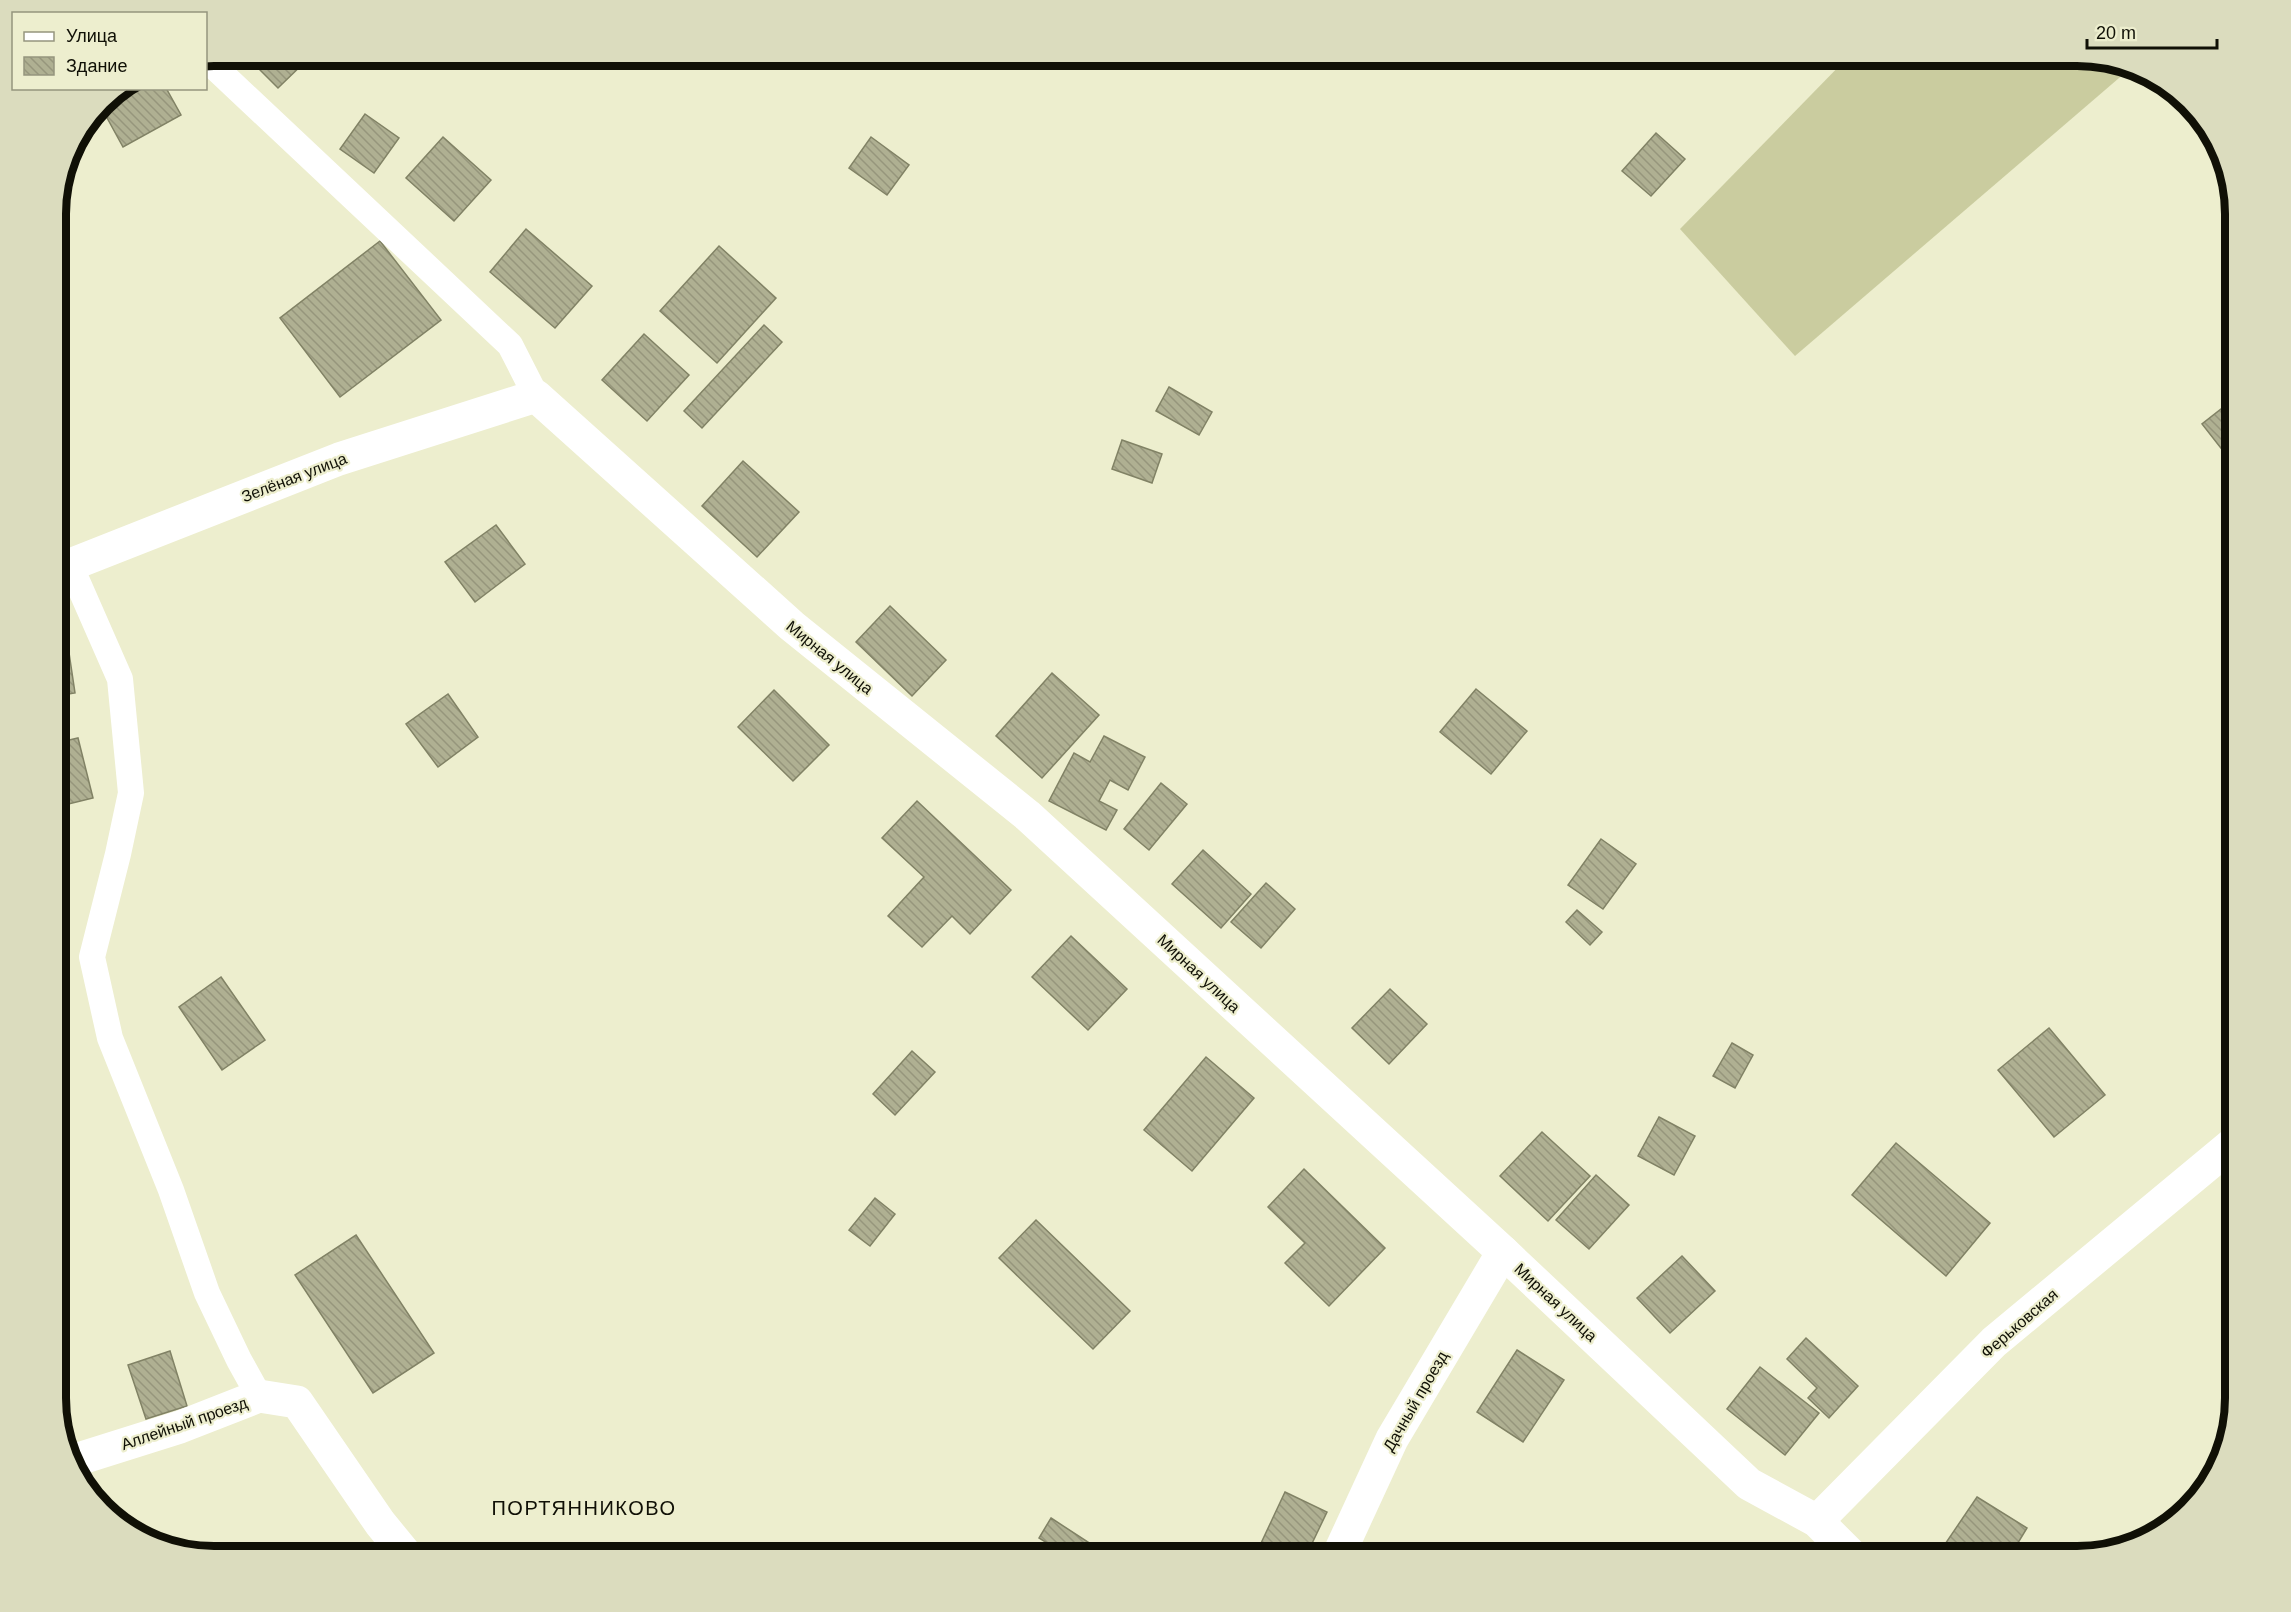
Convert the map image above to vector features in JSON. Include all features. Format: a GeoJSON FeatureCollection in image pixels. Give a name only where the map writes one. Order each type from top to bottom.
{"type":"FeatureCollection","features":[{"type":"Feature","properties":{"kind":"street","name":"Зелёная улица"},"geometry":{"type":"LineString","coordinates":[[66,565],[339,459],[536,396]]}},
{"type":"Feature","properties":{"kind":"street","name":"Мирная улица"},"geometry":{"type":"LineString","coordinates":[[536,396],[792,627],[1027,815],[1503,1252],[1749,1484],[1817,1521],[1841,1546]]}},
{"type":"Feature","properties":{"kind":"street","name":"Ферьковская"},"geometry":{"type":"LineString","coordinates":[[1817,1521],[1994,1342],[2225,1150]]}},
{"type":"Feature","properties":{"kind":"street","name":"Дачный проезд"},"geometry":{"type":"LineString","coordinates":[[1343,1546],[1392,1439],[1503,1252]]}},
{"type":"Feature","properties":{"kind":"street","name":"Аллейный проезд"},"geometry":{"type":"LineString","coordinates":[[79,1459],[180,1426],[259,1396],[297,1402],[399,1546]]}},
{"type":"Feature","properties":{"kind":"lane"},"geometry":{"type":"LineString","coordinates":[[213,66],[510,345],[536,396]]}},
{"type":"Feature","properties":{"kind":"lane"},"geometry":{"type":"LineString","coordinates":[[66,572],[120,678],[131,794],[92,957],[110,1038],[171,1190],[207,1293],[259,1396]]}},
{"type":"Feature","properties":{"kind":"green space"},"geometry":{"type":"Polygon","coordinates":[[[1839,66],[2077,66],[2096,67],[2124,74],[1795,356],[1680,229],[1839,66]]]}},
{"type":"Feature","properties":{"kind":"building"},"geometry":{"type":"Polygon","coordinates":[[[256,66],[301,66],[278,88],[256,66]]]}},
{"type":"Feature","properties":{"kind":"building"},"geometry":{"type":"Polygon","coordinates":[[[134,90],[167,90],[181,115],[123,147],[105,114],[134,90]]]}},
{"type":"Feature","properties":{"kind":"building"},"geometry":{"type":"Polygon","coordinates":[[[365,114],[399,138],[374,173],[340,149],[365,114]]]}},
{"type":"Feature","properties":{"kind":"building"},"geometry":{"type":"Polygon","coordinates":[[[1656,133],[1685,159],[1651,196],[1622,171],[1656,133]]]}},
{"type":"Feature","properties":{"kind":"building"},"geometry":{"type":"Polygon","coordinates":[[[443,137],[491,180],[454,221],[406,178],[443,137]]]}},
{"type":"Feature","properties":{"kind":"building"},"geometry":{"type":"Polygon","coordinates":[[[871,137],[909,165],[887,195],[849,168],[871,137]]]}},
{"type":"Feature","properties":{"kind":"building"},"geometry":{"type":"Polygon","coordinates":[[[526,229],[592,286],[555,328],[490,272],[526,229]]]}},
{"type":"Feature","properties":{"kind":"building"},"geometry":{"type":"Polygon","coordinates":[[[380,241],[441,320],[340,397],[280,318],[380,241]]]}},
{"type":"Feature","properties":{"kind":"building"},"geometry":{"type":"Polygon","coordinates":[[[719,246],[776,298],[717,363],[660,311],[719,246]]]}},
{"type":"Feature","properties":{"kind":"building"},"geometry":{"type":"Polygon","coordinates":[[[764,325],[782,342],[702,428],[684,411],[764,325]]]}},
{"type":"Feature","properties":{"kind":"building"},"geometry":{"type":"Polygon","coordinates":[[[644,334],[689,375],[647,421],[602,380],[644,334]]]}},
{"type":"Feature","properties":{"kind":"building"},"geometry":{"type":"Polygon","coordinates":[[[1169,387],[1212,412],[1199,435],[1156,411],[1169,387]]]}},
{"type":"Feature","properties":{"kind":"building"},"geometry":{"type":"Polygon","coordinates":[[[2225,406],[2225,453],[2202,424],[2225,406]]]}},
{"type":"Feature","properties":{"kind":"building"},"geometry":{"type":"Polygon","coordinates":[[[1122,440],[1162,454],[1152,483],[1112,469],[1122,440]]]}},
{"type":"Feature","properties":{"kind":"building"},"geometry":{"type":"Polygon","coordinates":[[[743,461],[799,512],[757,557],[702,506],[743,461]]]}},
{"type":"Feature","properties":{"kind":"building"},"geometry":{"type":"Polygon","coordinates":[[[496,525],[525,564],[475,602],[445,562],[496,525]]]}},
{"type":"Feature","properties":{"kind":"building"},"geometry":{"type":"Polygon","coordinates":[[[890,606],[946,660],[912,696],[856,642],[890,606]]]}},
{"type":"Feature","properties":{"kind":"building"},"geometry":{"type":"Polygon","coordinates":[[[66,646],[68,646],[75,693],[66,694],[66,646]]]}},
{"type":"Feature","properties":{"kind":"building"},"geometry":{"type":"Polygon","coordinates":[[[1052,673],[1099,715],[1042,778],[996,736],[1052,673]]]}},
{"type":"Feature","properties":{"kind":"building"},"geometry":{"type":"Polygon","coordinates":[[[1476,689],[1527,731],[1491,774],[1440,732],[1476,689]]]}},
{"type":"Feature","properties":{"kind":"building"},"geometry":{"type":"Polygon","coordinates":[[[774,690],[829,745],[793,781],[738,727],[774,690]]]}},
{"type":"Feature","properties":{"kind":"building"},"geometry":{"type":"Polygon","coordinates":[[[448,694],[478,737],[438,767],[406,724],[448,694]]]}},
{"type":"Feature","properties":{"kind":"building"},"geometry":{"type":"Polygon","coordinates":[[[1104,736],[1145,757],[1128,790],[1110,780],[1099,801],[1117,810],[1106,830],[1049,801],[1074,753],[1090,762],[1104,736]]]}},
{"type":"Feature","properties":{"kind":"building"},"geometry":{"type":"Polygon","coordinates":[[[78,738],[93,798],[66,805],[66,741],[78,738]]]}},
{"type":"Feature","properties":{"kind":"building"},"geometry":{"type":"Polygon","coordinates":[[[1161,783],[1187,804],[1149,850],[1124,829],[1161,783]]]}},
{"type":"Feature","properties":{"kind":"building"},"geometry":{"type":"Polygon","coordinates":[[[917,801],[1011,890],[970,934],[952,916],[922,947],[888,916],[924,877],[882,838],[917,801]]]}},
{"type":"Feature","properties":{"kind":"building"},"geometry":{"type":"Polygon","coordinates":[[[1601,839],[1636,864],[1603,909],[1568,885],[1601,839]]]}},
{"type":"Feature","properties":{"kind":"building"},"geometry":{"type":"Polygon","coordinates":[[[1203,850],[1251,894],[1221,928],[1172,884],[1203,850]]]}},
{"type":"Feature","properties":{"kind":"building"},"geometry":{"type":"Polygon","coordinates":[[[1266,883],[1295,909],[1261,948],[1231,922],[1266,883]]]}},
{"type":"Feature","properties":{"kind":"building"},"geometry":{"type":"Polygon","coordinates":[[[1577,910],[1602,932],[1590,945],[1566,922],[1577,910]]]}},
{"type":"Feature","properties":{"kind":"building"},"geometry":{"type":"Polygon","coordinates":[[[1071,936],[1127,989],[1088,1030],[1032,977],[1071,936]]]}},
{"type":"Feature","properties":{"kind":"building"},"geometry":{"type":"Polygon","coordinates":[[[221,977],[265,1040],[222,1070],[179,1007],[221,977]]]}},
{"type":"Feature","properties":{"kind":"building"},"geometry":{"type":"Polygon","coordinates":[[[1390,989],[1427,1024],[1389,1064],[1352,1028],[1390,989]]]}},
{"type":"Feature","properties":{"kind":"building"},"geometry":{"type":"Polygon","coordinates":[[[2049,1028],[2105,1095],[2054,1137],[1998,1070],[2049,1028]]]}},
{"type":"Feature","properties":{"kind":"building"},"geometry":{"type":"Polygon","coordinates":[[[1732,1043],[1753,1055],[1735,1088],[1713,1076],[1732,1043]]]}},
{"type":"Feature","properties":{"kind":"building"},"geometry":{"type":"Polygon","coordinates":[[[912,1051],[935,1072],[895,1115],[873,1094],[912,1051]]]}},
{"type":"Feature","properties":{"kind":"building"},"geometry":{"type":"Polygon","coordinates":[[[1206,1057],[1254,1098],[1192,1171],[1144,1130],[1206,1057]]]}},
{"type":"Feature","properties":{"kind":"building"},"geometry":{"type":"Polygon","coordinates":[[[1659,1117],[1695,1136],[1674,1175],[1638,1156],[1659,1117]]]}},
{"type":"Feature","properties":{"kind":"building"},"geometry":{"type":"Polygon","coordinates":[[[1542,1132],[1590,1176],[1548,1221],[1500,1176],[1542,1132]]]}},
{"type":"Feature","properties":{"kind":"building"},"geometry":{"type":"Polygon","coordinates":[[[1896,1143],[1990,1223],[1946,1276],[1852,1195],[1896,1143]]]}},
{"type":"Feature","properties":{"kind":"building"},"geometry":{"type":"Polygon","coordinates":[[[1304,1169],[1385,1248],[1329,1306],[1285,1263],[1305,1243],[1268,1207],[1304,1169]]]}},
{"type":"Feature","properties":{"kind":"building"},"geometry":{"type":"Polygon","coordinates":[[[1596,1175],[1629,1205],[1589,1249],[1556,1220],[1596,1175]]]}},
{"type":"Feature","properties":{"kind":"building"},"geometry":{"type":"Polygon","coordinates":[[[875,1198],[895,1214],[870,1246],[849,1230],[875,1198]]]}},
{"type":"Feature","properties":{"kind":"building"},"geometry":{"type":"Polygon","coordinates":[[[1036,1220],[1130,1311],[1093,1349],[999,1258],[1036,1220]]]}},
{"type":"Feature","properties":{"kind":"building"},"geometry":{"type":"Polygon","coordinates":[[[356,1235],[434,1353],[373,1393],[295,1275],[356,1235]]]}},
{"type":"Feature","properties":{"kind":"building"},"geometry":{"type":"Polygon","coordinates":[[[1682,1256],[1715,1291],[1670,1333],[1637,1298],[1682,1256]]]}},
{"type":"Feature","properties":{"kind":"building"},"geometry":{"type":"Polygon","coordinates":[[[1806,1338],[1858,1386],[1829,1418],[1808,1398],[1817,1388],[1787,1359],[1806,1338]]]}},
{"type":"Feature","properties":{"kind":"building"},"geometry":{"type":"Polygon","coordinates":[[[1517,1350],[1564,1380],[1523,1442],[1477,1412],[1517,1350]]]}},
{"type":"Feature","properties":{"kind":"building"},"geometry":{"type":"Polygon","coordinates":[[[170,1351],[187,1406],[146,1419],[128,1365],[170,1351]]]}},
{"type":"Feature","properties":{"kind":"building"},"geometry":{"type":"Polygon","coordinates":[[[1760,1367],[1819,1413],[1785,1455],[1727,1409],[1760,1367]]]}},
{"type":"Feature","properties":{"kind":"building"},"geometry":{"type":"Polygon","coordinates":[[[1285,1492],[1327,1512],[1311,1546],[1260,1546],[1285,1492]]]}},
{"type":"Feature","properties":{"kind":"building"},"geometry":{"type":"Polygon","coordinates":[[[1977,1497],[2027,1528],[2016,1546],[1944,1546],[1977,1497]]]}},
{"type":"Feature","properties":{"kind":"building"},"geometry":{"type":"Polygon","coordinates":[[[1051,1518],[1094,1546],[1052,1546],[1039,1538],[1051,1518]]]}},
{"type":"Feature","properties":{"kind":"district","name":"ПОРТЯННИКОВО"},"geometry":{"type":"Point","coordinates":[584,1508]}}]}
